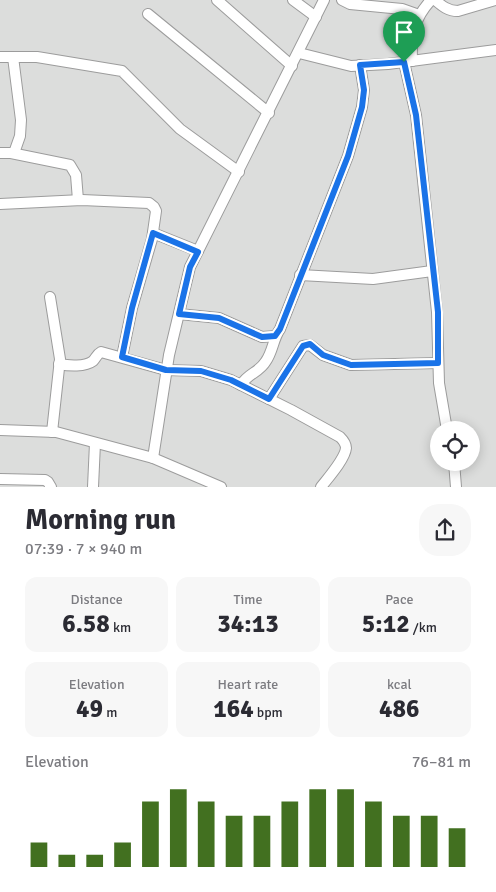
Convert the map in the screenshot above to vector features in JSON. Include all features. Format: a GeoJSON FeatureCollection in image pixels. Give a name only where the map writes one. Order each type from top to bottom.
{"type":"FeatureCollection","features":[{"type":"Feature","properties":{"kind":"street"},"geometry":{"type":"LineString","coordinates":[[217,0],[292,66]]}},
{"type":"Feature","properties":{"kind":"street"},"geometry":{"type":"LineString","coordinates":[[293,0],[316,17]]}},
{"type":"Feature","properties":{"kind":"street"},"geometry":{"type":"LineString","coordinates":[[153,458],[166,370],[190,267],[269,113],[324,0]]}},
{"type":"Feature","properties":{"kind":"street"},"geometry":{"type":"LineString","coordinates":[[342,0],[350,4],[402,9],[419,15]]}},
{"type":"Feature","properties":{"kind":"street"},"geometry":{"type":"LineString","coordinates":[[445,421],[438,383],[438,312],[432,272],[416,115],[408,61],[416,22],[419,15],[433,0],[446,9],[458,12],[494,0]]}},
{"type":"Feature","properties":{"kind":"street"},"geometry":{"type":"LineString","coordinates":[[148,14],[269,113]]}},
{"type":"Feature","properties":{"kind":"street"},"geometry":{"type":"LineString","coordinates":[[298,53],[351,66],[496,50]]}},
{"type":"Feature","properties":{"kind":"street"},"geometry":{"type":"LineString","coordinates":[[0,57],[37,57],[122,71],[180,129],[239,172]]}},
{"type":"Feature","properties":{"kind":"street"},"geometry":{"type":"LineString","coordinates":[[13,57],[21,120],[20,136],[14,153]]}},
{"type":"Feature","properties":{"kind":"street"},"geometry":{"type":"LineString","coordinates":[[241,385],[245,377],[258,371],[266,362],[348,156],[362,107],[364,90],[360,65]]}},
{"type":"Feature","properties":{"kind":"street"},"geometry":{"type":"LineString","coordinates":[[0,153],[14,153],[70,166],[76,175],[78,200]]}},
{"type":"Feature","properties":{"kind":"street"},"geometry":{"type":"LineString","coordinates":[[0,204],[78,200],[149,203],[154,207],[156,212],[153,233],[132,308],[122,357]]}},
{"type":"Feature","properties":{"kind":"street"},"geometry":{"type":"LineString","coordinates":[[153,233],[198,252]]}},
{"type":"Feature","properties":{"kind":"street"},"geometry":{"type":"LineString","coordinates":[[300,275],[373,279],[432,272]]}},
{"type":"Feature","properties":{"kind":"street"},"geometry":{"type":"LineString","coordinates":[[50,297],[60,359],[52,432]]}},
{"type":"Feature","properties":{"kind":"street"},"geometry":{"type":"LineString","coordinates":[[179,314],[219,318],[262,337],[275,336]]}},
{"type":"Feature","properties":{"kind":"street"},"geometry":{"type":"LineString","coordinates":[[269,399],[306,344],[310,344],[323,355],[351,365],[438,363]]}},
{"type":"Feature","properties":{"kind":"street"},"geometry":{"type":"LineString","coordinates":[[59,364],[88,363],[94,360],[97,354],[101,352],[166,370],[201,371],[231,380],[332,432],[344,441],[346,450],[333,473],[321,487]]}},
{"type":"Feature","properties":{"kind":"street"},"geometry":{"type":"LineString","coordinates":[[0,430],[52,432],[95,442],[153,458],[222,487]]}},
{"type":"Feature","properties":{"kind":"street"},"geometry":{"type":"LineString","coordinates":[[93,487],[95,442]]}},
{"type":"Feature","properties":{"kind":"street"},"geometry":{"type":"LineString","coordinates":[[455,471],[456,487]]}},
{"type":"Feature","properties":{"kind":"street"},"geometry":{"type":"LineString","coordinates":[[0,479],[44,480],[51,487]]}},
{"type":"Feature","properties":{"kind":"shaded area"},"geometry":{"type":"Polygon","coordinates":[[[0,0],[496,0],[496,487],[0,487],[0,0]]]}},
{"type":"Feature","properties":{"kind":"route"},"geometry":{"type":"LineString","coordinates":[[404,62],[416,115],[432,272],[438,312],[438,363],[351,365],[323,355],[310,344],[306,344],[269,399],[231,380],[201,371],[166,370],[122,357],[132,308],[153,233],[198,252],[190,267],[179,314],[219,318],[262,337],[275,336],[280,329],[348,156],[362,107],[364,90],[360,65],[404,62]]}}]}
